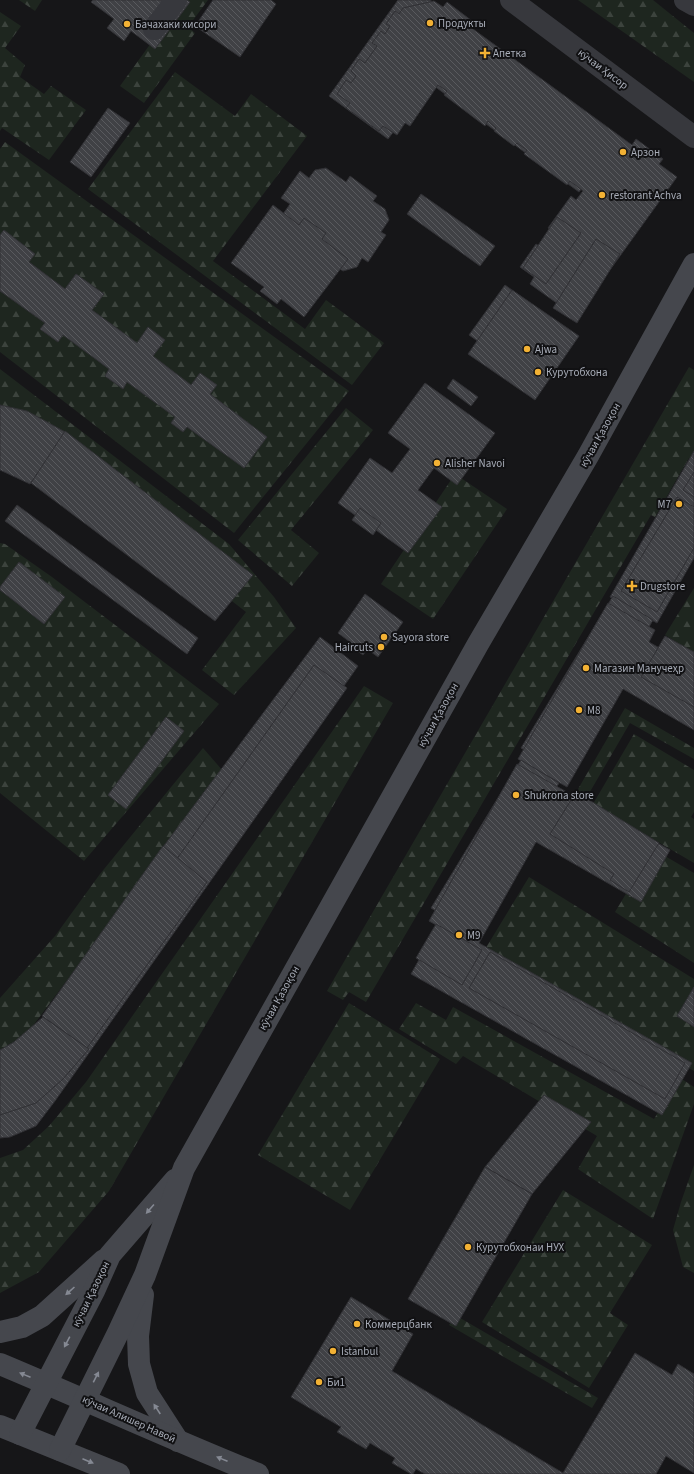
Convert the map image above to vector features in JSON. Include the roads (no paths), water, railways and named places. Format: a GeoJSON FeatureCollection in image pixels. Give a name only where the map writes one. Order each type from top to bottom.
{"type":"FeatureCollection","features":[{"type":"Feature","properties":{"kind":"street"},"geometry":{"type":"LineString","coordinates":[[154,28],[176,0]]}},
{"type":"Feature","properties":{"kind":"street","name":"кӯчаи Ҳисор"},"geometry":{"type":"LineString","coordinates":[[511,0],[694,137]]}},
{"type":"Feature","properties":{"kind":"street"},"geometry":{"type":"LineString","coordinates":[[685,0],[694,5]]}},
{"type":"Feature","properties":{"kind":"street","name":"кӯчаи Қазоқон"},"geometry":{"type":"LineString","coordinates":[[60,1450],[145,1276],[184,1168],[467,665],[588,456],[694,264]]}},
{"type":"Feature","properties":{"kind":"street","name":"кӯчаи Қазоқон"},"geometry":{"type":"LineString","coordinates":[[20,1434],[45,1383],[94,1291],[110,1255],[184,1168]]}},
{"type":"Feature","properties":{"kind":"street"},"geometry":{"type":"LineString","coordinates":[[0,1332],[22,1327],[42,1316],[110,1255]]}},
{"type":"Feature","properties":{"kind":"street"},"geometry":{"type":"LineString","coordinates":[[145,1276],[138,1336],[139,1364],[147,1393],[178,1441]]}},
{"type":"Feature","properties":{"kind":"street","name":"кӯчаи Алишер Навоӣ"},"geometry":{"type":"LineString","coordinates":[[0,1364],[258,1474]]}},
{"type":"Feature","properties":{"kind":"street"},"geometry":{"type":"LineString","coordinates":[[0,1426],[119,1474]]}},
{"type":"Feature","properties":{"kind":"place","name":"Продукты"},"geometry":{"type":"Point","coordinates":[430,23]}},
{"type":"Feature","properties":{"kind":"place","name":"Бачахаки хисори"},"geometry":{"type":"Point","coordinates":[127,24]}},
{"type":"Feature","properties":{"kind":"place","name":"Апетка"},"geometry":{"type":"Point","coordinates":[485,53]}},
{"type":"Feature","properties":{"kind":"place","name":"Арзон"},"geometry":{"type":"Point","coordinates":[623,152]}},
{"type":"Feature","properties":{"kind":"place","name":"restorant Achva"},"geometry":{"type":"Point","coordinates":[602,195]}},
{"type":"Feature","properties":{"kind":"place","name":"Ajwa"},"geometry":{"type":"Point","coordinates":[527,349]}},
{"type":"Feature","properties":{"kind":"place","name":"Курутобхона"},"geometry":{"type":"Point","coordinates":[538,372]}},
{"type":"Feature","properties":{"kind":"place","name":"Alisher Navoi"},"geometry":{"type":"Point","coordinates":[437,463]}},
{"type":"Feature","properties":{"kind":"place","name":"М7"},"geometry":{"type":"Point","coordinates":[679,504]}},
{"type":"Feature","properties":{"kind":"place","name":"Drugstore"},"geometry":{"type":"Point","coordinates":[632,586]}},
{"type":"Feature","properties":{"kind":"place","name":"Sayora store"},"geometry":{"type":"Point","coordinates":[384,637]}},
{"type":"Feature","properties":{"kind":"place","name":"Haircuts"},"geometry":{"type":"Point","coordinates":[381,647]}},
{"type":"Feature","properties":{"kind":"place","name":"Магазин Манучеҳр"},"geometry":{"type":"Point","coordinates":[586,668]}},
{"type":"Feature","properties":{"kind":"place","name":"М8"},"geometry":{"type":"Point","coordinates":[579,710]}},
{"type":"Feature","properties":{"kind":"place","name":"Shukrona store"},"geometry":{"type":"Point","coordinates":[516,795]}},
{"type":"Feature","properties":{"kind":"place","name":"М9"},"geometry":{"type":"Point","coordinates":[459,935]}},
{"type":"Feature","properties":{"kind":"place","name":"Курутобхонаи НУХ"},"geometry":{"type":"Point","coordinates":[468,1247]}},
{"type":"Feature","properties":{"kind":"place","name":"Коммерцбанк"},"geometry":{"type":"Point","coordinates":[357,1324]}},
{"type":"Feature","properties":{"kind":"place","name":"Istanbul"},"geometry":{"type":"Point","coordinates":[333,1351]}},
{"type":"Feature","properties":{"kind":"place","name":"Би1"},"geometry":{"type":"Point","coordinates":[319,1382]}}]}
